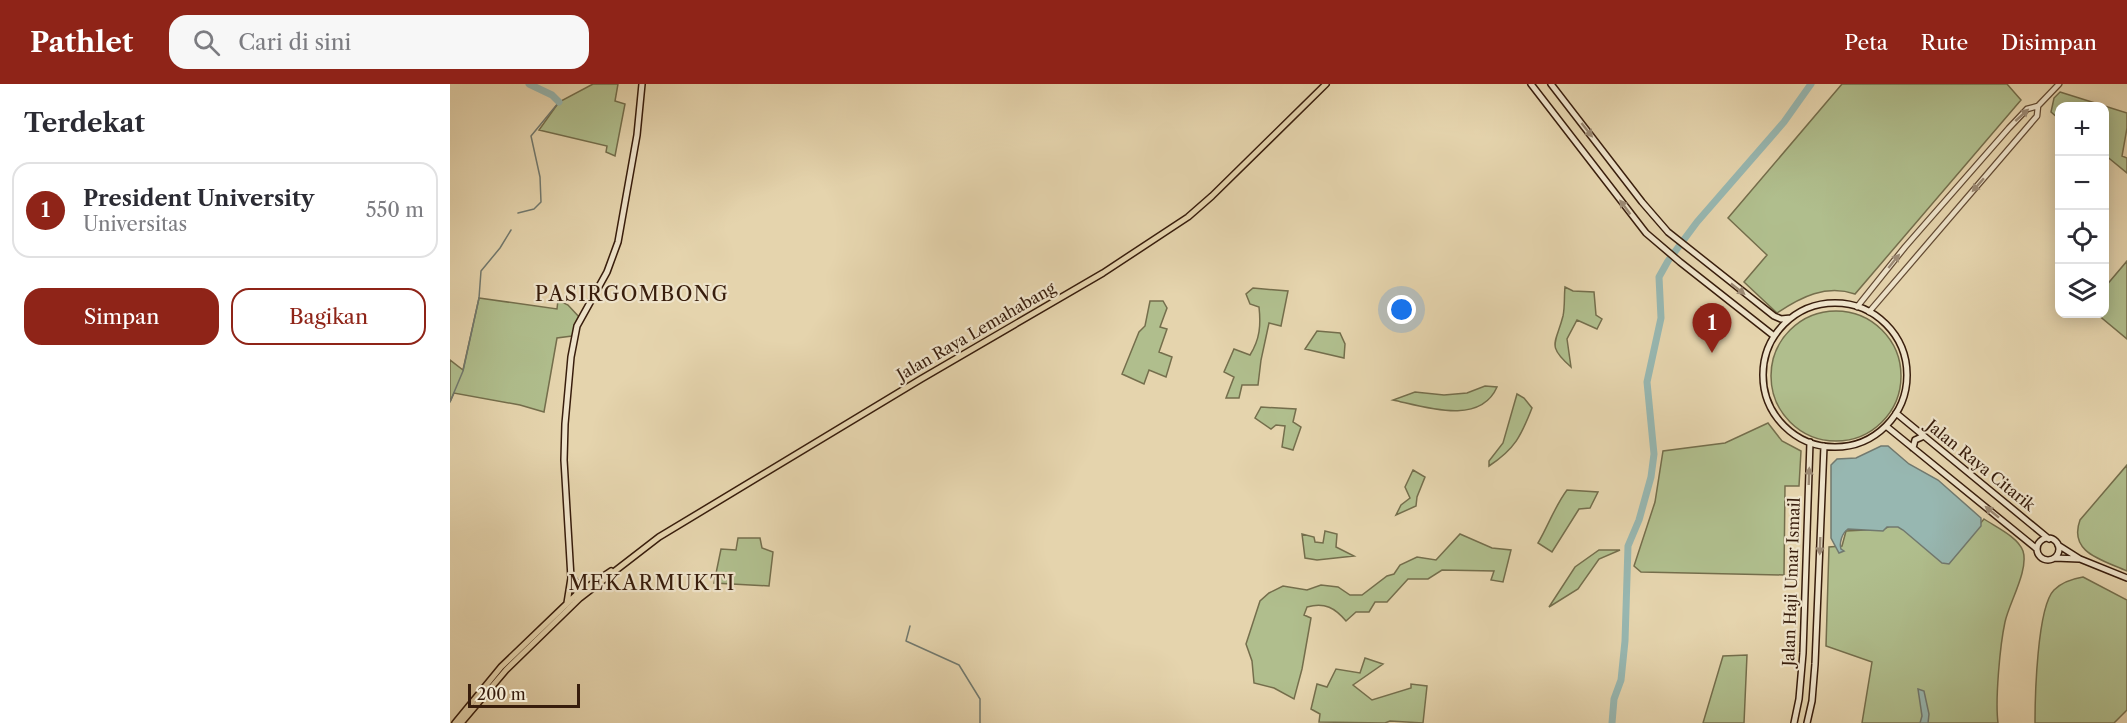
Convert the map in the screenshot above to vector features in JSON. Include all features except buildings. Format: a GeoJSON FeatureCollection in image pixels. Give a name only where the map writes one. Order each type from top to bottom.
{"type":"FeatureCollection","features":[{"type":"Feature","properties":{"kind":"main road"},"geometry":{"type":"LineString","coordinates":[[566,605],[571,577],[564,444],[573,341],[577,326],[607,272],[618,242],[637,135],[642,84]]}},
{"type":"Feature","properties":{"kind":"main road","name":"Jalan Raya Lemahabang"},"geometry":{"type":"LineString","coordinates":[[581,594],[685,520],[1103,273],[1188,217],[1326,84]]}},
{"type":"Feature","properties":{"kind":"main road"},"geometry":{"type":"LineString","coordinates":[[1531,84],[1634,219],[1665,250],[1774,336]]}},
{"type":"Feature","properties":{"kind":"main road"},"geometry":{"type":"LineString","coordinates":[[1551,84],[1642,202],[1676,239],[1777,318],[1791,318]]}},
{"type":"Feature","properties":{"kind":"main road"},"geometry":{"type":"LineString","coordinates":[[1822,304],[1846,304],[1857,307],[1869,312],[1894,334],[1905,360],[1906,387],[1896,413],[1886,426],[1873,436],[1857,443],[1841,446],[1824,446],[1810,442],[1796,435],[1783,424],[1766,397],[1763,366],[1767,350],[1774,336],[1800,312],[1822,304]]}},
{"type":"Feature","properties":{"kind":"main road","name":"Jalan Raya Citarik"},"geometry":{"type":"LineString","coordinates":[[1896,413],[2049,539]]}},
{"type":"Feature","properties":{"kind":"main road","name":"Jalan Raya Citarik"},"geometry":{"type":"LineString","coordinates":[[1886,426],[2037,549]]}},
{"type":"Feature","properties":{"kind":"main road"},"geometry":{"type":"LineString","coordinates":[[1913,448],[1916,438],[1924,436]]}},
{"type":"Feature","properties":{"kind":"main road","name":"Jalan Haji Umar Ismail"},"geometry":{"type":"LineString","coordinates":[[1794,723],[1799,699],[1803,652],[1810,442]]}},
{"type":"Feature","properties":{"kind":"main road","name":"Jalan Haji Umar Ismail"},"geometry":{"type":"LineString","coordinates":[[1807,723],[1812,701],[1815,664],[1824,446]]}},
{"type":"Feature","properties":{"kind":"main road"},"geometry":{"type":"LineString","coordinates":[[2080,559],[2043,559],[2037,549],[2042,541],[2049,539],[2080,559],[2127,578]]}},
{"type":"Feature","properties":{"kind":"main road"},"geometry":{"type":"LineString","coordinates":[[2054,558],[2059,552],[2058,545]]}},
{"type":"Feature","properties":{"kind":"main road"},"geometry":{"type":"LineString","coordinates":[[571,577],[581,594]]}},
{"type":"Feature","properties":{"kind":"main road"},"geometry":{"type":"LineString","coordinates":[[455,723],[501,668],[566,605],[581,594]]}},
{"type":"Feature","properties":{"kind":"main road"},"geometry":{"type":"LineString","coordinates":[[461,723],[506,670],[581,594]]}},
{"type":"Feature","properties":{"kind":"street"},"geometry":{"type":"LineString","coordinates":[[1857,307],[1920,230],[2009,128],[2027,109],[2038,106],[2059,84]]}},
{"type":"Feature","properties":{"kind":"street"},"geometry":{"type":"LineString","coordinates":[[1869,312],[2037,116],[2038,106]]}},
{"type":"Feature","properties":{"kind":"green space"},"geometry":{"type":"Polygon","coordinates":[[[593,84],[618,84],[615,101],[625,104],[615,156],[606,152],[607,146],[539,130],[559,102],[593,84]]]}},
{"type":"Feature","properties":{"kind":"green space"},"geometry":{"type":"Polygon","coordinates":[[[1842,84],[2007,84],[2021,100],[1855,294],[1834,290],[1824,291],[1805,297],[1777,313],[1744,282],[1767,255],[1728,218],[1842,84]]]}},
{"type":"Feature","properties":{"kind":"green space"},"geometry":{"type":"Polygon","coordinates":[[[2060,92],[2092,102],[2055,102],[2055,116],[2051,112],[2054,98],[2060,92]]]}},
{"type":"Feature","properties":{"kind":"green space"},"geometry":{"type":"Polygon","coordinates":[[[2109,107],[2127,113],[2122,156],[2127,158],[2127,173],[2109,158],[2109,107]]]}},
{"type":"Feature","properties":{"kind":"green space"},"geometry":{"type":"Polygon","coordinates":[[[2127,261],[2127,339],[2102,318],[2109,318],[2109,282],[2127,261]]]}},
{"type":"Feature","properties":{"kind":"green space"},"geometry":{"type":"Polygon","coordinates":[[[1565,287],[1573,291],[1594,292],[1596,315],[1602,319],[1597,329],[1577,320],[1567,339],[1571,367],[1558,354],[1555,344],[1564,313],[1565,287]]]}},
{"type":"Feature","properties":{"kind":"green space"},"geometry":{"type":"Polygon","coordinates":[[[1253,288],[1288,291],[1281,326],[1269,323],[1258,385],[1242,385],[1239,398],[1226,398],[1234,377],[1224,372],[1234,349],[1250,355],[1258,338],[1259,307],[1250,304],[1246,294],[1253,288]]]}},
{"type":"Feature","properties":{"kind":"green space"},"geometry":{"type":"Polygon","coordinates":[[[479,298],[557,309],[558,300],[568,305],[580,318],[572,336],[557,338],[544,412],[520,405],[454,393],[450,402],[450,360],[463,370],[479,298]]]}},
{"type":"Feature","properties":{"kind":"green space"},"geometry":{"type":"Polygon","coordinates":[[[1150,301],[1163,301],[1167,308],[1160,327],[1167,329],[1159,352],[1172,357],[1166,377],[1149,370],[1144,384],[1122,374],[1139,332],[1145,326],[1150,301]]]}},
{"type":"Feature","properties":{"kind":"green space"},"geometry":{"type":"Polygon","coordinates":[[[1836,311],[1861,316],[1882,330],[1896,351],[1901,376],[1896,401],[1882,422],[1861,436],[1836,441],[1811,436],[1790,422],[1776,401],[1771,376],[1776,351],[1790,330],[1811,316],[1836,311]]]}},
{"type":"Feature","properties":{"kind":"green space"},"geometry":{"type":"Polygon","coordinates":[[[1317,331],[1340,333],[1345,344],[1344,358],[1305,349],[1317,331]]]}},
{"type":"Feature","properties":{"kind":"green space"},"geometry":{"type":"Polygon","coordinates":[[[1485,386],[1497,387],[1489,399],[1465,410],[1435,409],[1393,400],[1415,392],[1444,395],[1467,393],[1485,386]]]}},
{"type":"Feature","properties":{"kind":"green space"},"geometry":{"type":"Polygon","coordinates":[[[1517,394],[1524,398],[1532,408],[1511,448],[1489,466],[1489,461],[1503,443],[1517,394]]]}},
{"type":"Feature","properties":{"kind":"green space"},"geometry":{"type":"Polygon","coordinates":[[[1261,407],[1296,409],[1293,422],[1301,427],[1293,450],[1282,447],[1285,426],[1276,425],[1271,429],[1255,418],[1261,407]]]}},
{"type":"Feature","properties":{"kind":"green space"},"geometry":{"type":"Polygon","coordinates":[[[1768,423],[1782,441],[1801,451],[1799,486],[1785,486],[1784,575],[1641,572],[1634,566],[1655,502],[1663,451],[1725,443],[1768,423]]]}},
{"type":"Feature","properties":{"kind":"green space"},"geometry":{"type":"Polygon","coordinates":[[[2127,465],[2127,571],[2090,554],[2083,548],[2078,531],[2080,520],[2127,465]]]}},
{"type":"Feature","properties":{"kind":"green space"},"geometry":{"type":"Polygon","coordinates":[[[1413,470],[1425,477],[1416,506],[1396,515],[1401,505],[1410,498],[1405,487],[1413,470]]]}},
{"type":"Feature","properties":{"kind":"green space"},"geometry":{"type":"Polygon","coordinates":[[[1567,490],[1598,492],[1590,508],[1579,509],[1552,552],[1538,543],[1567,490]]]}},
{"type":"Feature","properties":{"kind":"green space"},"geometry":{"type":"Polygon","coordinates":[[[1984,519],[2016,541],[2023,551],[2024,559],[2021,577],[2003,632],[1998,687],[1998,723],[1862,723],[1872,662],[1826,646],[1829,547],[1842,546],[1846,531],[1884,529],[1892,525],[1903,527],[1947,563],[1984,519]]]}},
{"type":"Feature","properties":{"kind":"green space"},"geometry":{"type":"Polygon","coordinates":[[[1325,531],[1337,534],[1336,547],[1354,556],[1317,560],[1305,558],[1302,534],[1314,537],[1315,542],[1323,543],[1325,531]]]}},
{"type":"Feature","properties":{"kind":"green space"},"geometry":{"type":"Polygon","coordinates":[[[1460,534],[1492,548],[1511,550],[1503,582],[1491,580],[1494,571],[1442,570],[1428,579],[1408,579],[1387,602],[1375,602],[1369,612],[1356,612],[1346,621],[1329,607],[1319,605],[1307,607],[1304,615],[1311,618],[1294,699],[1274,688],[1254,683],[1252,661],[1246,644],[1260,601],[1269,593],[1283,586],[1307,590],[1321,585],[1338,587],[1350,595],[1362,595],[1387,576],[1394,574],[1400,565],[1417,557],[1436,560],[1460,534]]]}},
{"type":"Feature","properties":{"kind":"green space"},"geometry":{"type":"Polygon","coordinates":[[[738,538],[760,538],[762,548],[773,552],[769,586],[714,583],[721,549],[736,550],[738,538]]]}},
{"type":"Feature","properties":{"kind":"green space"},"geometry":{"type":"Polygon","coordinates":[[[1599,550],[1620,550],[1599,559],[1578,589],[1549,607],[1575,567],[1599,550]]]}},
{"type":"Feature","properties":{"kind":"green space"},"geometry":{"type":"Polygon","coordinates":[[[2083,577],[2127,600],[2127,710],[2114,723],[2035,723],[2038,654],[2048,600],[2060,585],[2083,577]]]}},
{"type":"Feature","properties":{"kind":"green space"},"geometry":{"type":"Polygon","coordinates":[[[1747,655],[1744,723],[1703,723],[1723,656],[1747,655]]]}},
{"type":"Feature","properties":{"kind":"green space"},"geometry":{"type":"Polygon","coordinates":[[[1365,658],[1383,664],[1353,685],[1372,700],[1411,688],[1411,684],[1427,686],[1423,723],[1319,722],[1320,714],[1311,709],[1317,684],[1327,687],[1336,669],[1360,673],[1365,658]]]}},
{"type":"Feature","properties":{"kind":"water"},"geometry":{"type":"Polygon","coordinates":[[[1881,446],[1888,446],[1909,464],[1938,480],[1981,518],[1981,526],[1949,564],[1942,563],[1898,527],[1887,527],[1883,531],[1848,529],[1841,541],[1841,549],[1844,551],[1839,553],[1831,538],[1831,465],[1837,459],[1856,458],[1881,446]]]}},
{"type":"Feature","properties":{"kind":"water"},"geometry":{"type":"Polygon","coordinates":[[[1918,689],[1924,691],[1929,714],[1928,723],[1920,723],[1922,716],[1918,689]]]}},
{"type":"Feature","properties":{"kind":"waterway"},"geometry":{"type":"LineString","coordinates":[[529,84],[552,95],[559,102]]}},
{"type":"Feature","properties":{"kind":"waterway"},"geometry":{"type":"LineString","coordinates":[[1612,723],[1614,699],[1621,680],[1625,641],[1628,546],[1639,520],[1651,477],[1654,454],[1647,382],[1661,318],[1659,277],[1697,222],[1784,122],[1811,84]]}},
{"type":"Feature","properties":{"kind":"waterway"},"geometry":{"type":"LineString","coordinates":[[518,213],[534,209],[541,202],[540,177],[531,136],[559,102]]}},
{"type":"Feature","properties":{"kind":"waterway"},"geometry":{"type":"LineString","coordinates":[[450,402],[463,371],[479,298],[481,271],[511,230]]}},
{"type":"Feature","properties":{"kind":"waterway"},"geometry":{"type":"LineString","coordinates":[[910,626],[906,641],[959,665],[980,699],[980,723]]}},
{"type":"Feature","properties":{"kind":"place","name":"President University"},"geometry":{"type":"Point","coordinates":[1712,353]}},
{"type":"Feature","properties":{"kind":"district","name":"PASIRGOMBONG"},"geometry":{"type":"Point","coordinates":[632,294]}},
{"type":"Feature","properties":{"kind":"district","name":"MEKARMUKTI"},"geometry":{"type":"Point","coordinates":[652,583]}}]}
